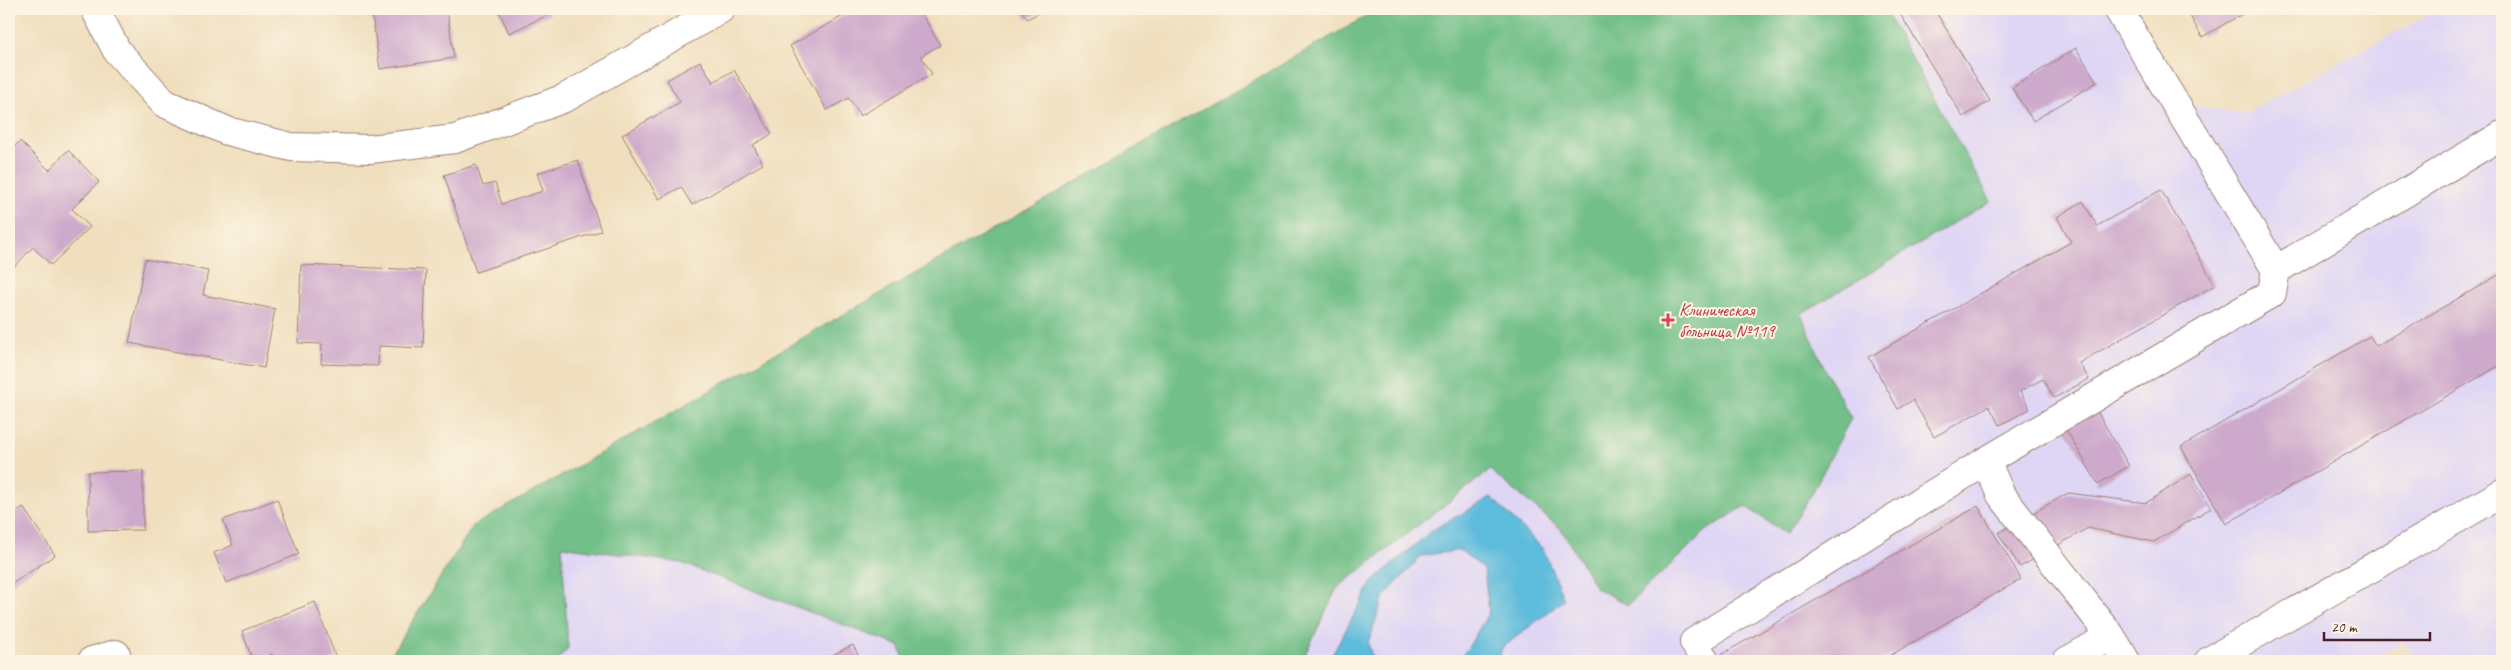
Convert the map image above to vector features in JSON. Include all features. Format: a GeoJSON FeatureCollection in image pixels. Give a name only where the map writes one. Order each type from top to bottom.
{"type":"FeatureCollection","features":[{"type":"Feature","properties":{"kind":"street"},"geometry":{"type":"LineString","coordinates":[[95,9],[117,51],[164,103],[227,131],[291,146],[370,149],[455,139],[565,98],[722,9]]}},
{"type":"Feature","properties":{"kind":"street"},"geometry":{"type":"LineString","coordinates":[[1704,661],[1694,642],[1986,461],[2272,293],[2276,270],[2118,9]]}},
{"type":"Feature","properties":{"kind":"street"},"geometry":{"type":"LineString","coordinates":[[2276,270],[2502,134]]}},
{"type":"Feature","properties":{"kind":"street"},"geometry":{"type":"LineString","coordinates":[[1986,461],[2001,495],[2111,636],[2126,661]]}},
{"type":"Feature","properties":{"kind":"street"},"geometry":{"type":"LineString","coordinates":[[2209,661],[2502,493]]}},
{"type":"Feature","properties":{"kind":"street"},"geometry":{"type":"LineString","coordinates":[[2067,661],[2111,636]]}},
{"type":"Feature","properties":{"kind":"shaded area","name":"Клиническая больница №119"},"geometry":{"type":"Polygon","coordinates":[[[1379,9],[2132,9],[2189,105],[2244,114],[2439,9],[2502,9],[2502,661],[2416,661],[2404,642],[2369,661],[387,661],[473,526],[1379,9]]]}},
{"type":"Feature","properties":{"kind":"green space"},"geometry":{"type":"Polygon","coordinates":[[[1379,9],[1884,9],[1991,201],[1801,314],[1826,372],[1851,418],[1811,495],[1786,534],[1745,506],[1706,531],[1628,605],[1596,588],[1561,529],[1490,470],[1337,588],[1302,661],[905,661],[899,646],[681,563],[562,546],[568,648],[557,661],[387,661],[473,526],[1379,9]]]}},
{"type":"Feature","properties":{"kind":"water"},"geometry":{"type":"Polygon","coordinates":[[[1491,497],[1543,549],[1564,600],[1502,648],[1498,661],[1455,661],[1468,648],[1489,612],[1484,569],[1460,550],[1421,556],[1383,598],[1368,643],[1373,661],[1329,661],[1372,582],[1431,531],[1491,497]]]}},
{"type":"Feature","properties":{"kind":"building"},"geometry":{"type":"Polygon","coordinates":[[[371,9],[447,9],[454,58],[380,69],[371,9]]]}},
{"type":"Feature","properties":{"kind":"building"},"geometry":{"type":"Polygon","coordinates":[[[498,9],[548,9],[550,14],[509,33],[498,9]]]}},
{"type":"Feature","properties":{"kind":"building"},"geometry":{"type":"Polygon","coordinates":[[[855,9],[919,9],[940,45],[921,56],[932,74],[860,116],[849,98],[827,110],[790,46],[855,9]]]}},
{"type":"Feature","properties":{"kind":"building"},"geometry":{"type":"Polygon","coordinates":[[[1021,9],[1046,9],[1027,19],[1021,9]]]}},
{"type":"Feature","properties":{"kind":"building"},"geometry":{"type":"Polygon","coordinates":[[[1897,9],[1934,9],[1990,101],[1963,117],[1897,9]]]}},
{"type":"Feature","properties":{"kind":"building"},"geometry":{"type":"Polygon","coordinates":[[[2186,9],[2251,9],[2202,37],[2186,9]]]}},
{"type":"Feature","properties":{"kind":"building"},"geometry":{"type":"Polygon","coordinates":[[[2076,48],[2097,82],[2033,121],[2012,88],[2076,48]]]}},
{"type":"Feature","properties":{"kind":"building"},"geometry":{"type":"Polygon","coordinates":[[[700,61],[713,82],[734,70],[772,134],[753,145],[763,164],[692,205],[681,187],[659,199],[622,135],[680,102],[667,80],[700,61]]]}},
{"type":"Feature","properties":{"kind":"building"},"geometry":{"type":"Polygon","coordinates":[[[20,141],[49,170],[68,150],[99,182],[72,209],[90,227],[51,265],[33,247],[9,272],[9,152],[20,141]]]}},
{"type":"Feature","properties":{"kind":"building"},"geometry":{"type":"Polygon","coordinates":[[[578,160],[601,231],[476,272],[444,175],[476,165],[483,186],[495,183],[502,204],[543,191],[537,173],[578,160]]]}},
{"type":"Feature","properties":{"kind":"building"},"geometry":{"type":"Polygon","coordinates":[[[2161,190],[2215,285],[2079,363],[2089,379],[2054,398],[2043,379],[2020,391],[2030,409],[2000,425],[1989,406],[1934,437],[1913,400],[1898,409],[1869,357],[2071,242],[2057,217],[2083,201],[2097,226],[2161,190]]]}},
{"type":"Feature","properties":{"kind":"building"},"geometry":{"type":"Polygon","coordinates":[[[145,259],[208,271],[203,295],[275,309],[264,368],[129,343],[145,259]]]}},
{"type":"Feature","properties":{"kind":"building"},"geometry":{"type":"Polygon","coordinates":[[[301,265],[426,270],[423,348],[379,346],[378,366],[321,364],[322,344],[298,343],[301,265]]]}},
{"type":"Feature","properties":{"kind":"building"},"geometry":{"type":"Polygon","coordinates":[[[2502,273],[2502,364],[2226,524],[2181,447],[2370,336],[2376,346],[2502,273]]]}},
{"type":"Feature","properties":{"kind":"building"},"geometry":{"type":"Polygon","coordinates":[[[2095,408],[2129,466],[2098,484],[2064,426],[2095,408]]]}},
{"type":"Feature","properties":{"kind":"building"},"geometry":{"type":"Polygon","coordinates":[[[143,471],[143,530],[88,531],[88,472],[143,471]]]}},
{"type":"Feature","properties":{"kind":"building"},"geometry":{"type":"Polygon","coordinates":[[[2191,474],[2211,508],[2154,542],[2088,528],[2020,567],[1998,533],[2068,493],[2146,503],[2191,474]]]}},
{"type":"Feature","properties":{"kind":"building"},"geometry":{"type":"Polygon","coordinates":[[[277,499],[299,554],[226,583],[214,553],[233,545],[223,520],[277,499]]]}},
{"type":"Feature","properties":{"kind":"building"},"geometry":{"type":"Polygon","coordinates":[[[1978,506],[2021,579],[1881,661],[1716,661],[1714,659],[1978,506]]]}},
{"type":"Feature","properties":{"kind":"building"},"geometry":{"type":"Polygon","coordinates":[[[23,507],[55,555],[9,586],[9,517],[23,507]]]}},
{"type":"Feature","properties":{"kind":"building"},"geometry":{"type":"Polygon","coordinates":[[[315,602],[336,658],[329,661],[275,661],[272,654],[253,661],[242,631],[315,602]]]}},
{"type":"Feature","properties":{"kind":"building"},"geometry":{"type":"Polygon","coordinates":[[[853,645],[861,661],[820,661],[853,645]]]}},
{"type":"Feature","properties":{"kind":"place","name":"Клиническая больница №119"},"geometry":{"type":"Point","coordinates":[1668,320]}}]}
